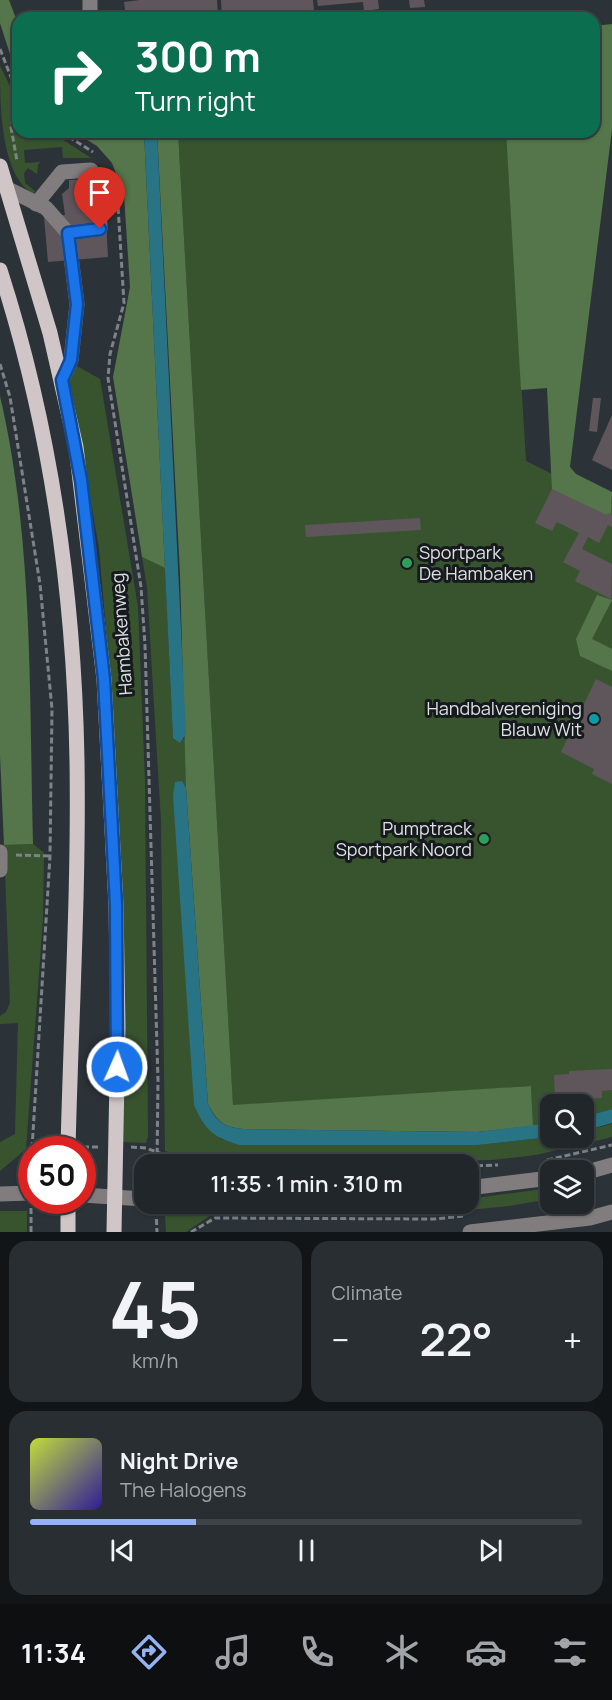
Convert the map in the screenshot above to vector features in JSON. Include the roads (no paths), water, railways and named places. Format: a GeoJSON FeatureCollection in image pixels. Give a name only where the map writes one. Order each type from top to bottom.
{"type":"FeatureCollection","features":[{"type":"Feature","properties":{"kind":"main road","name":"Hambakenweg"},"geometry":{"type":"LineString","coordinates":[[0,166],[62,380],[82,486],[104,679],[116,905],[118,1027],[114,1232]]}},
{"type":"Feature","properties":{"kind":"main road"},"geometry":{"type":"LineString","coordinates":[[0,270],[28,371],[48,458],[66,585],[74,680],[77,761],[68,1136]]}},
{"type":"Feature","properties":{"kind":"main road"},"geometry":{"type":"LineString","coordinates":[[68,1214],[68,1232]]}},
{"type":"Feature","properties":{"kind":"street"},"geometry":{"type":"LineString","coordinates":[[36,204],[62,172],[91,170],[96,176],[100,229],[68,233]]}},
{"type":"Feature","properties":{"kind":"street"},"geometry":{"type":"LineString","coordinates":[[6,188],[46,208],[68,233],[77,304],[71,360],[62,380]]}},
{"type":"Feature","properties":{"kind":"street"},"geometry":{"type":"LineString","coordinates":[[0,853],[0,870]]}},
{"type":"Feature","properties":{"kind":"street"},"geometry":{"type":"LineString","coordinates":[[594,1170],[612,1165]]}},
{"type":"Feature","properties":{"kind":"street"},"geometry":{"type":"LineString","coordinates":[[479,1187],[540,1179]]}},
{"type":"Feature","properties":{"kind":"street"},"geometry":{"type":"LineString","coordinates":[[0,1194],[18,1193]]}},
{"type":"Feature","properties":{"kind":"street"},"geometry":{"type":"LineString","coordinates":[[96,1196],[134,1199]]}},
{"type":"Feature","properties":{"kind":"street"},"geometry":{"type":"LineString","coordinates":[[470,1232],[590,1218],[612,1212]]}},
{"type":"Feature","properties":{"kind":"water"},"geometry":{"type":"Polygon","coordinates":[[[144,138],[157,138],[186,734],[180,743],[173,738],[144,138]]]}},
{"type":"Feature","properties":{"kind":"water"},"geometry":{"type":"Polygon","coordinates":[[[182,781],[186,788],[208,1104],[217,1119],[230,1127],[243,1129],[477,1132],[540,1124],[540,1138],[478,1145],[239,1145],[223,1139],[206,1127],[194,1105],[173,796],[175,782],[182,781]]]}},
{"type":"Feature","properties":{"kind":"water"},"geometry":{"type":"Polygon","coordinates":[[[612,1109],[612,1123],[594,1128],[594,1114],[612,1109]]]}},
{"type":"Feature","properties":{"kind":"place","name":"Sportpark De Hambaken"},"geometry":{"type":"Point","coordinates":[407,563]}},
{"type":"Feature","properties":{"kind":"place","name":"Handbalvereniging Blauw Wit"},"geometry":{"type":"Point","coordinates":[594,719]}},
{"type":"Feature","properties":{"kind":"place","name":"Pumptrack Sportpark Noord"},"geometry":{"type":"Point","coordinates":[484,839]}}]}
